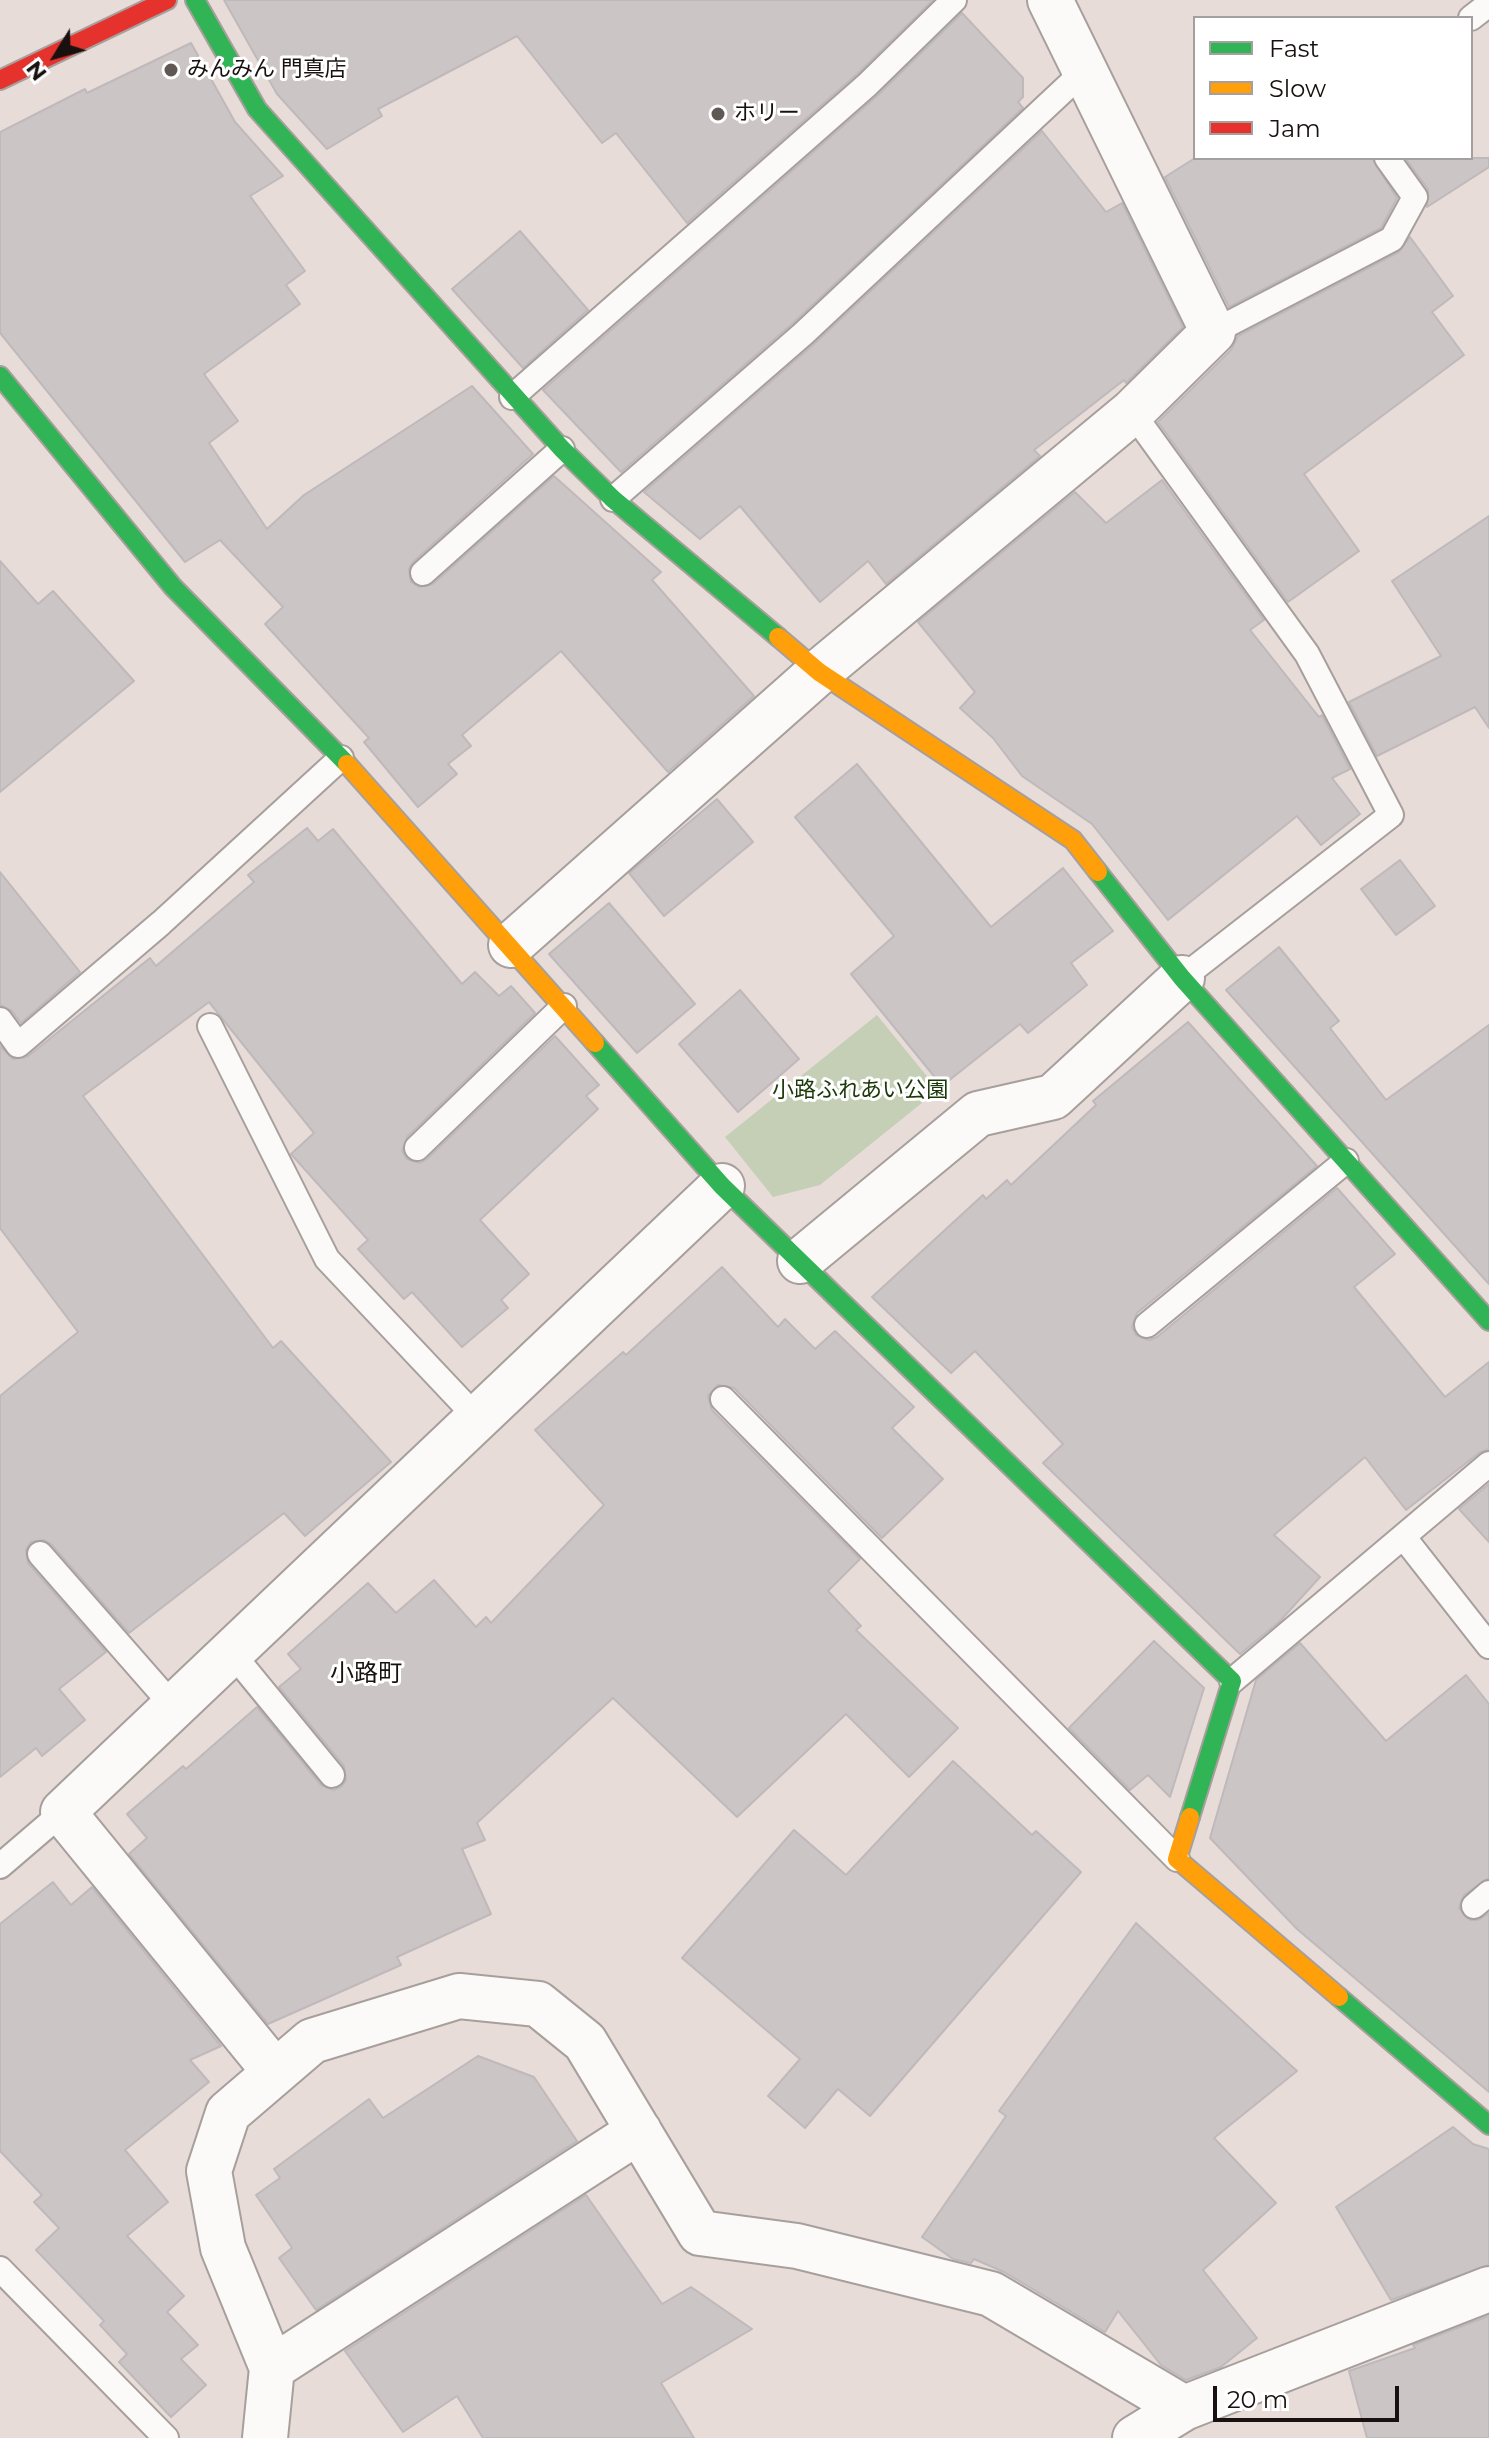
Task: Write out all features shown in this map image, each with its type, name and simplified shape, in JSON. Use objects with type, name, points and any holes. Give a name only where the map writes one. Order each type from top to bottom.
[{"type":"street","points":[[0,80],[167,0]]},
{"type":"street","points":[[195,0],[257,109],[512,397],[562,449],[613,499],[819,672],[1073,840],[1182,978],[1489,1321]]},
{"type":"street","points":[[511,945],[819,672],[1132,412],[1213,332],[1050,0]]},
{"type":"street","points":[[0,376],[173,587],[341,758],[511,945],[722,1186],[1232,1681],[1177,1859],[1489,2125]]},
{"type":"street","points":[[800,1261],[978,1114],[1053,1097],[1182,978]]},
{"type":"street","points":[[275,2072],[63,1812],[722,1186]]},
{"type":"street","points":[[265,2438],[272,2368],[223,2248],[209,2171],[228,2113],[312,2041],[459,1996],[538,2004],[585,2042],[700,2233],[797,2246],[991,2294],[1184,2408]]},
{"type":"street","points":[[272,2368],[639,2131]]},
{"type":"street","points":[[1135,2438],[1184,2408],[1489,2289]]},
{"type":"lane","points":[[512,397],[867,85],[954,0]]},
{"type":"lane","points":[[1473,16],[1489,4]]},
{"type":"lane","points":[[613,499],[803,334],[1083,72]]},
{"type":"lane","points":[[1213,332],[1392,239],[1415,197],[1388,160]]},
{"type":"lane","points":[[1132,412],[1307,654],[1391,815],[1182,978]]},
{"type":"lane","points":[[423,573],[562,449]]},
{"type":"lane","points":[[0,1020],[18,1045],[161,923],[341,758]]},
{"type":"lane","points":[[417,1148],[564,1006]]},
{"type":"lane","points":[[210,1026],[327,1259],[478,1419]]},
{"type":"lane","points":[[1147,1325],[1346,1161]]},
{"type":"lane","points":[[723,1399],[1177,1859]]},
{"type":"lane","points":[[1232,1681],[1405,1539],[1489,1464]]},
{"type":"lane","points":[[1405,1539],[1489,1646]]},
{"type":"lane","points":[[40,1554],[174,1707]]},
{"type":"lane","points":[[232,1653],[332,1775]]},
{"type":"lane","points":[[0,1866],[63,1812]]},
{"type":"lane","points":[[0,2269],[166,2438]]},
{"type":"green space","name":"小路ふれあい公園","points":[[877,1015],[938,1090],[820,1185],[773,1197],[725,1137]]},
{"type":"building","points":[[224,0],[933,0],[857,74],[687,223],[616,133],[602,143],[517,36],[378,109],[382,116],[327,149],[277,94]]},
{"type":"building","points":[[962,13],[1023,78],[1023,97],[1018,102],[1023,108],[793,323],[621,472],[543,390],[877,96]]},
{"type":"building","points":[[191,43],[235,122],[283,176],[250,196],[305,271],[286,285],[300,304],[204,374],[238,421],[209,443],[267,529],[304,495],[472,386],[533,454],[413,562],[409,569],[411,582],[419,587],[433,584],[554,476],[661,572],[652,580],[754,696],[668,772],[561,651],[462,735],[471,746],[448,764],[457,774],[418,807],[364,742],[369,738],[265,624],[283,607],[220,540],[185,562],[0,333],[0,132],[85,89],[87,93]]},
{"type":"building","points":[[1042,131],[1106,212],[1122,203],[1183,327],[1126,383],[1124,380],[1034,450],[1040,456],[886,584],[868,561],[820,602],[740,506],[700,539],[644,492],[813,345]]},
{"type":"building","points":[[1489,158],[1489,167],[1427,207],[1428,189],[1406,160]]},
{"type":"building","points":[[1193,159],[1373,160],[1397,198],[1381,228],[1229,307],[1165,177]]},
{"type":"building","points":[[520,231],[588,310],[523,368],[452,289]]},
{"type":"building","points":[[1410,237],[1453,296],[1432,312],[1464,355],[1304,474],[1359,551],[1288,602],[1158,422],[1231,350],[1238,336],[1399,252]]},
{"type":"building","points":[[1162,480],[1264,620],[1250,630],[1319,717],[1322,715],[1350,769],[1332,778],[1360,814],[1321,845],[1297,816],[1168,920],[1092,824],[1022,776],[993,738],[960,708],[975,692],[918,622],[1075,492],[1106,523]]},
{"type":"building","points":[[1489,516],[1489,728],[1475,707],[1377,756],[1349,702],[1441,656],[1392,581]]},
{"type":"building","points":[[0,561],[38,604],[53,591],[134,681],[0,792]]},
{"type":"building","points":[[857,764],[991,927],[1063,868],[1113,931],[1071,963],[1087,985],[1028,1033],[1020,1024],[942,1086],[851,974],[894,936],[795,817]]},
{"type":"building","points":[[717,799],[753,842],[664,916],[629,873]]},
{"type":"building","points":[[307,828],[318,841],[333,829],[462,984],[475,972],[499,996],[511,986],[535,1013],[407,1137],[402,1151],[407,1159],[420,1163],[427,1159],[555,1036],[599,1085],[586,1096],[598,1109],[480,1220],[529,1274],[501,1300],[508,1308],[462,1347],[412,1292],[404,1299],[358,1249],[368,1240],[291,1154],[314,1133],[209,1002],[83,1096],[273,1348],[281,1341],[391,1462],[305,1536],[284,1513],[129,1633],[51,1544],[44,1540],[31,1542],[26,1550],[28,1563],[106,1652],[59,1689],[85,1720],[42,1756],[36,1748],[0,1777],[0,1396],[78,1332],[0,1228],[0,1046],[13,1059],[27,1057],[150,958],[156,966],[254,882],[248,875]]},
{"type":"building","points":[[1400,860],[1435,906],[1396,935],[1361,889]]},
{"type":"building","points":[[0,872],[80,972],[21,1023],[12,1011],[0,1005]]},
{"type":"building","points":[[609,903],[695,1004],[637,1053],[549,954]]},
{"type":"building","points":[[1279,947],[1339,1021],[1330,1028],[1386,1100],[1489,1025],[1489,1284],[1226,990]]},
{"type":"building","points":[[740,990],[799,1059],[738,1112],[679,1044]]},
{"type":"building","points":[[1188,1022],[1317,1166],[1137,1313],[1132,1327],[1136,1335],[1149,1340],[1157,1337],[1337,1188],[1395,1254],[1354,1287],[1445,1397],[1489,1362],[1489,1449],[1479,1453],[1406,1510],[1365,1457],[1274,1535],[1320,1577],[1280,1621],[1240,1654],[1043,1463],[1063,1444],[975,1351],[951,1373],[872,1297],[983,1195],[986,1199],[1007,1180],[1011,1185],[1096,1105],[1093,1101]]},
{"type":"building","points":[[722,1267],[778,1327],[785,1319],[815,1349],[835,1331],[914,1407],[892,1428],[943,1479],[882,1538],[734,1388],[718,1385],[708,1396],[712,1410],[860,1559],[828,1591],[861,1626],[856,1630],[958,1728],[909,1777],[846,1714],[737,1817],[613,1698],[477,1823],[485,1840],[462,1849],[491,1914],[397,1957],[401,1965],[268,2024],[129,1854],[147,1838],[127,1814],[183,1766],[186,1769],[257,1707],[321,1785],[334,1790],[342,1786],[346,1780],[344,1766],[279,1687],[301,1669],[288,1654],[368,1583],[396,1613],[434,1580],[476,1627],[486,1617],[491,1623],[604,1505],[535,1430],[623,1352],[626,1355]]},
{"type":"building","points":[[1489,1484],[1489,1542],[1459,1509]]},
{"type":"building","points":[[1154,1641],[1204,1688],[1170,1797],[1148,1775],[1130,1790],[1069,1728]]},
{"type":"building","points":[[1300,1643],[1386,1741],[1466,1675],[1489,1704],[1489,1878],[1464,1895],[1459,1908],[1470,1920],[1478,1920],[1489,1913],[1489,2092],[1297,1929],[1210,1838],[1256,1680]]},
{"type":"building","points":[[953,1761],[1032,1835],[1036,1831],[1081,1872],[870,2116],[838,2089],[805,2128],[768,2096],[800,2059],[682,1958],[794,1830],[846,1875]]},
{"type":"building","points":[[53,1882],[71,1905],[92,1887],[221,2046],[190,2060],[209,2082],[125,2150],[168,2202],[127,2236],[184,2296],[167,2312],[198,2345],[181,2359],[206,2385],[171,2417],[119,2362],[127,2354],[100,2325],[104,2321],[36,2250],[59,2228],[34,2202],[42,2195],[0,2151],[0,1924]]},
{"type":"building","points":[[1136,1923],[1297,2071],[1214,2138],[1276,2203],[1203,2270],[1257,2338],[1221,2367],[1186,2380],[1161,2365],[1118,2311],[1105,2332],[1004,2272],[974,2259],[971,2263],[953,2259],[922,2237],[1006,2116],[999,2111]]},
{"type":"building","points":[[478,2056],[534,2077],[577,2141],[316,2310],[279,2258],[292,2248],[256,2195],[280,2178],[274,2169],[369,2099],[383,2118]]},
{"type":"building","points":[[1453,2127],[1473,2144],[1489,2149],[1489,2265],[1391,2300],[1336,2207]]},
{"type":"building","points":[[586,2195],[662,2304],[691,2287],[752,2329],[661,2383],[694,2438],[483,2438],[457,2396],[403,2432],[345,2351]]},
{"type":"building","points":[[1489,2316],[1489,2438],[1367,2438],[1349,2371],[1415,2348],[1413,2345]]},
{"type":"traffic: fast","points":[[195,0],[257,109],[562,449],[613,499],[778,637]]},
{"type":"traffic: fast","points":[[0,376],[173,587],[347,764]]},
{"type":"traffic: fast","points":[[1098,872],[1182,978],[1489,1321]]},
{"type":"traffic: fast","points":[[595,1043],[722,1186],[1232,1681],[1190,1817]]},
{"type":"traffic: fast","points":[[1339,1997],[1489,2125]]},
{"type":"traffic: slow","points":[[778,637],[819,672],[1073,840],[1098,872]]},
{"type":"traffic: slow","points":[[347,764],[595,1043]]},
{"type":"traffic: slow","points":[[1190,1817],[1177,1859],[1339,1997]]},
{"type":"traffic: jam","points":[[0,80],[167,0]]},
{"type":"place","name":"みんみん 門真店","points":[[171,70]]},
{"type":"place","name":"ホリー","points":[[718,114]]},
{"type":"district","name":"小路町","points":[[366,1674]]}]
